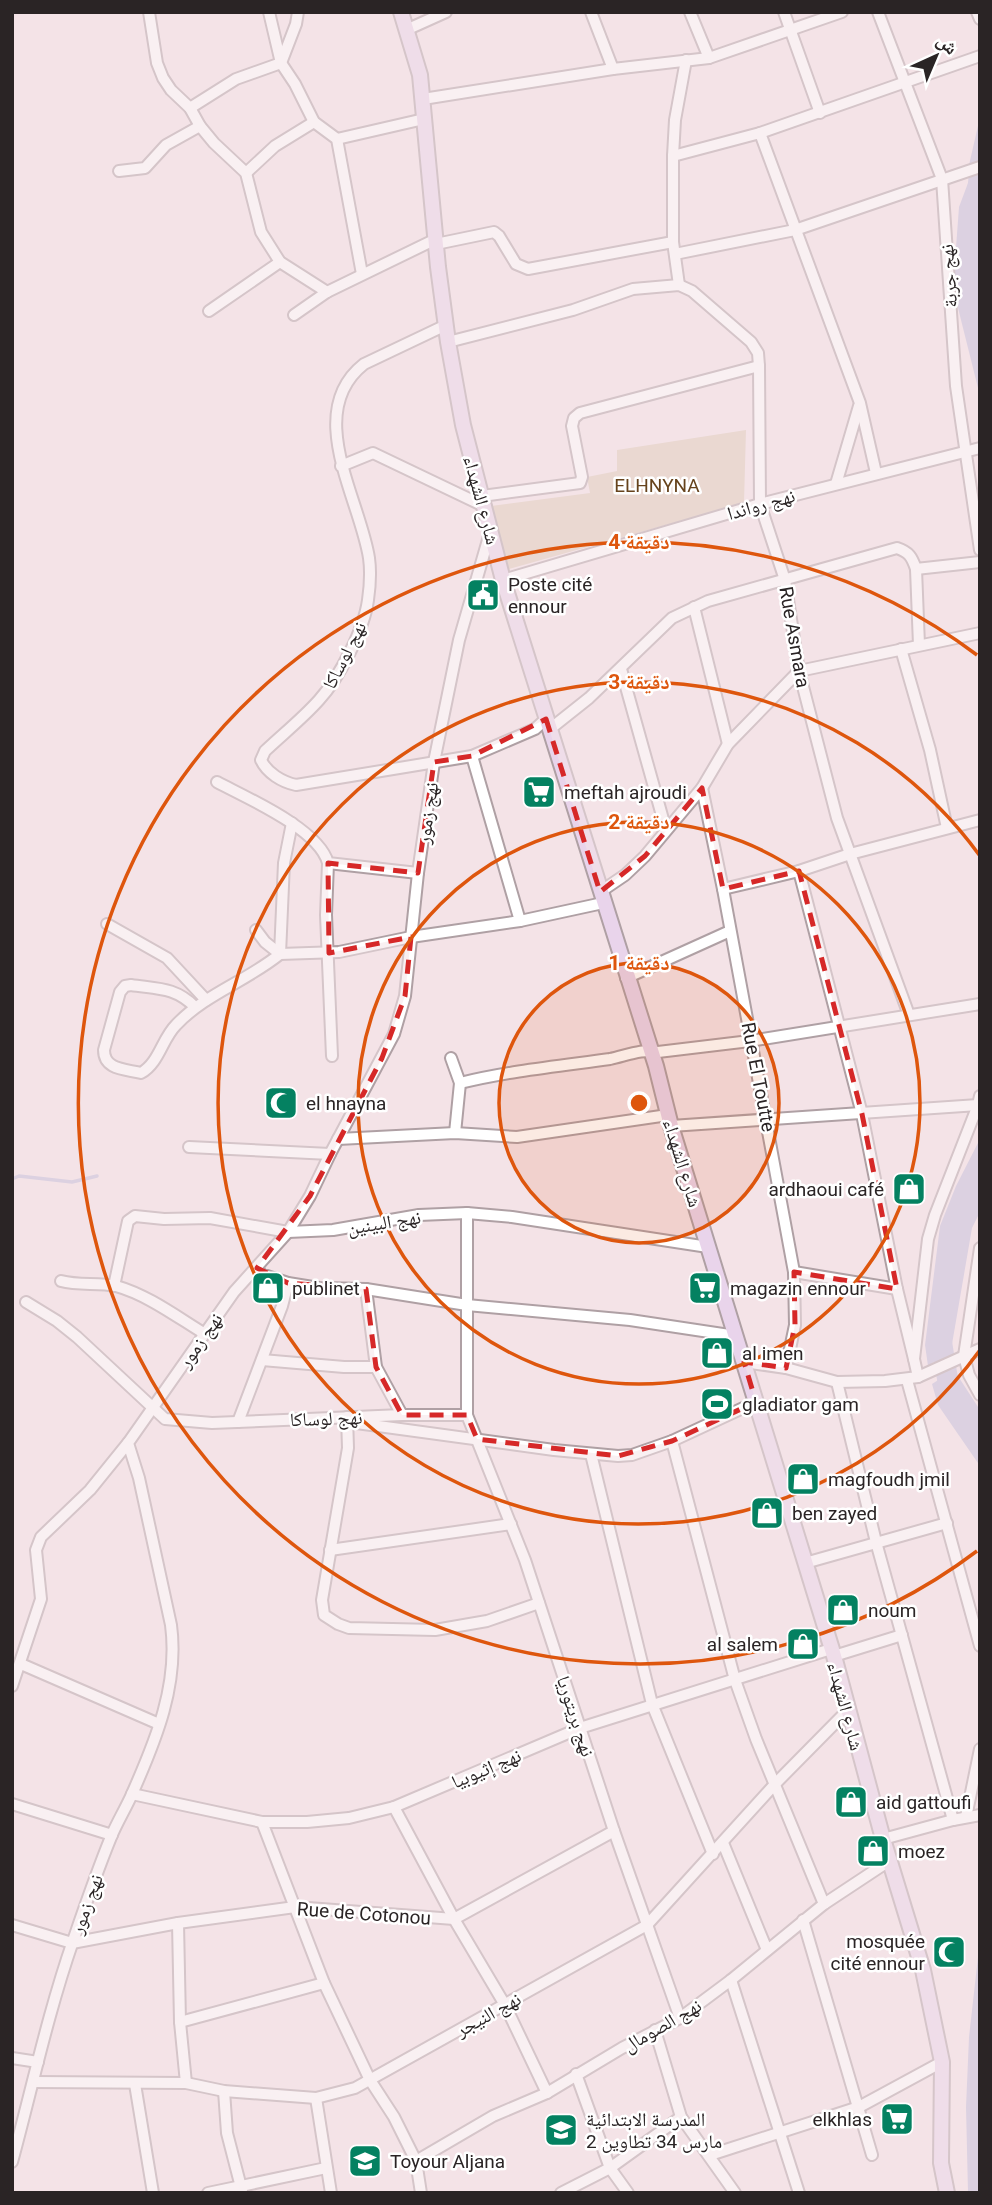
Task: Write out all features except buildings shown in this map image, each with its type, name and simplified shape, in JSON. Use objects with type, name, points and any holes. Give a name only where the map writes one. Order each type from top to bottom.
[{"type":"main road","name":"شارع الشهداء","points":[[401,12],[420,75],[436,242],[458,406],[503,580],[650,1051],[832,1652],[889,1861],[923,1970],[942,2062],[941,2162],[947,2193]]},
{"type":"street","points":[[149,12],[160,70],[172,90],[190,108],[200,126],[222,153],[246,173],[261,232],[280,262],[327,292]]},
{"type":"street","points":[[269,12],[281,63],[314,122],[337,139],[362,274]]},
{"type":"street","points":[[190,108],[236,79],[281,63],[298,12]]},
{"type":"street","points":[[406,30],[446,12]]},
{"type":"street","points":[[591,12],[612,69]]},
{"type":"street","points":[[690,12],[709,58]]},
{"type":"street","points":[[784,12],[820,113]]},
{"type":"street","points":[[423,99],[612,69],[709,58],[842,12]]},
{"type":"street","name":"نهج جربة","points":[[878,12],[942,179],[956,386],[980,550]]},
{"type":"street","points":[[977,12],[980,19]]},
{"type":"street","points":[[673,156],[760,133],[980,57]]},
{"type":"street","points":[[448,342],[562,313],[633,289],[679,285],[673,242],[673,156],[678,99],[686,60]]},
{"type":"street","points":[[337,139],[424,119]]},
{"type":"street","points":[[246,173],[275,146],[314,122]]},
{"type":"street","points":[[119,171],[145,168],[166,145],[200,126]]},
{"type":"street","points":[[760,133],[860,403],[876,473]]},
{"type":"street","points":[[676,254],[795,230],[980,167]]},
{"type":"street","points":[[293,316],[327,292],[436,242],[494,232],[516,264],[528,268],[673,242]]},
{"type":"street","points":[[209,311],[280,262]]},
{"type":"street","name":"Rue Asmara","points":[[679,285],[692,290],[751,342],[758,353],[760,504],[785,580],[799,671],[837,818],[909,1015]]},
{"type":"street","name":"نهج لوساكا","points":[[446,325],[378,355],[348,378],[338,412],[341,466],[369,555],[371,571],[368,602],[351,648],[329,687],[297,722],[265,751],[262,764],[285,782],[296,786],[472,756],[548,724],[621,669],[672,618],[694,607],[897,548],[912,557],[916,569]]},
{"type":"street","points":[[341,466],[373,453],[484,502],[580,483],[582,477],[572,421],[580,413],[759,366]]},
{"type":"street","points":[[836,484],[860,403]]},
{"type":"street","name":"نهج رواندا","points":[[503,580],[760,504],[980,448]]},
{"type":"street","name":"نهج زمور","points":[[12,2162],[72,1943],[112,1835],[132,1794],[159,1724],[171,1685],[175,1649],[168,1608],[139,1478],[128,1443],[234,1292],[288,1232],[310,1196],[394,1034],[405,996],[418,873],[434,762],[459,640],[491,531]]},
{"type":"street","points":[[919,645],[916,569],[980,562]]},
{"type":"street","points":[[694,607],[728,744]]},
{"type":"street","points":[[195,1007],[183,995],[172,991],[125,986],[120,992],[104,1059],[109,1065],[141,1073],[158,1055],[175,1026],[195,1007],[260,970],[280,954],[329,953],[411,937],[520,921],[602,898],[645,856],[702,788],[728,744],[799,671],[980,633]]},
{"type":"street","points":[[901,649],[930,750],[947,828]]},
{"type":"street","points":[[621,669],[666,830]]},
{"type":"street","points":[[472,756],[520,921]]},
{"type":"street","points":[[217,782],[292,822],[323,849],[328,863],[326,915],[332,1056]]},
{"type":"street","name":"Rue El Toutte","points":[[702,788],[794,1272],[795,1325],[786,1368]]},
{"type":"street","points":[[723,889],[799,871],[850,854],[980,820]]},
{"type":"street","points":[[280,954],[284,863],[292,822]]},
{"type":"street","points":[[328,863],[418,873]]},
{"type":"street","points":[[799,871],[862,1114],[897,1289],[915,1359]]},
{"type":"street","points":[[107,924],[167,958],[206,1000]]},
{"type":"street","points":[[256,930],[265,942],[280,954]]},
{"type":"street","points":[[626,978],[730,931]]},
{"type":"street","points":[[460,1083],[505,1072],[650,1051],[750,1041],[980,1004]]},
{"type":"street","points":[[451,1058],[460,1083],[455,1133]]},
{"type":"street","points":[[338,1139],[455,1133],[517,1137],[670,1120],[862,1114],[979,1100],[935,1215],[929,1238],[912,1378],[980,1646]]},
{"type":"street","points":[[190,1147],[330,1154]]},
{"type":"street","points":[[467,1213],[467,1415]]},
{"type":"street","name":"نهج البينين","points":[[114,1286],[128,1221],[135,1216],[164,1219],[210,1218],[288,1232],[333,1230],[419,1215],[467,1213],[512,1217],[708,1247]]},
{"type":"street","points":[[980,1248],[959,1358],[980,1395]]},
{"type":"street","points":[[257,1268],[261,1275],[319,1288],[366,1289],[467,1305],[630,1320],[736,1335]]},
{"type":"street","points":[[794,1272],[897,1289]]},
{"type":"street","points":[[61,1281],[114,1286],[130,1291],[205,1334]]},
{"type":"street","points":[[238,1422],[288,1283]]},
{"type":"street","points":[[366,1289],[376,1367],[402,1415]]},
{"type":"street","name":"نهج لوساكا","points":[[26,1302],[77,1337],[165,1419],[180,1422],[238,1422],[467,1415]]},
{"type":"street","points":[[744,1362],[786,1368],[837,1382],[912,1378],[980,1349]]},
{"type":"street","points":[[262,1360],[376,1367]]},
{"type":"street","points":[[837,1382],[876,1542],[953,1820]]},
{"type":"street","points":[[539,1603],[479,1623],[435,1630],[349,1628],[329,1620],[322,1608],[348,1448],[348,1419],[477,1439],[618,1456],[632,1455],[672,1441],[756,1402]]},
{"type":"street","name":"نهج بريتوريا","points":[[467,1415],[512,1524],[614,1831],[680,2018]]},
{"type":"street","points":[[672,1441],[735,1680],[824,1904]]},
{"type":"street","points":[[12,1686],[41,1599],[36,1550],[40,1537],[90,1490],[128,1443]]},
{"type":"street","points":[[591,1454],[652,1704],[713,1854]]},
{"type":"street","points":[[805,1563],[947,1523]]},
{"type":"street","points":[[330,1550],[512,1524]]},
{"type":"street","name":"نهج إثيوبيا","points":[[132,1794],[262,1822],[349,1818],[394,1807],[580,1728],[652,1704],[832,1652],[902,1635]]},
{"type":"street","points":[[21,1664],[159,1724]]},
{"type":"street","name":"نهج النيجر","points":[[33,2082],[186,2084],[223,2091],[316,2098],[355,2088],[647,1925],[775,1784],[847,1711]]},
{"type":"street","points":[[966,1817],[980,1749]]},
{"type":"street","points":[[12,1804],[112,1835]]},
{"type":"street","points":[[394,1807],[454,1919],[505,2005],[547,2093]]},
{"type":"street","points":[[883,1839],[980,1815]]},
{"type":"street","points":[[262,1822],[324,1983],[370,2080],[394,2117],[416,2161],[421,2193]]},
{"type":"street","name":"Rue de Cotonou","points":[[12,1925],[72,1943],[178,1923],[295,1907],[454,1919],[614,1831]]},
{"type":"street","points":[[723,1843],[767,1950]]},
{"type":"street","name":"نهج الصومال","points":[[416,2161],[493,2116],[547,2093],[576,2074],[680,2018],[824,1904],[889,1861]]},
{"type":"street","points":[[803,1920],[872,2155]]},
{"type":"street","points":[[178,1923],[180,2022],[186,2084]]},
{"type":"street","points":[[731,1980],[799,2193]]},
{"type":"street","points":[[180,2022],[324,1983]]},
{"type":"street","points":[[655,2030],[681,2117],[735,2193]]},
{"type":"street","points":[[12,2058],[38,2062]]},
{"type":"street","points":[[710,2155],[859,2107],[942,2062]]},
{"type":"street","points":[[576,2074],[610,2168],[628,2193]]},
{"type":"street","points":[[135,2084],[153,2193]]},
{"type":"street","points":[[223,2091],[227,2133],[242,2189]]},
{"type":"street","points":[[316,2098],[331,2193]]},
{"type":"street","points":[[561,2193],[610,2168],[681,2117]]},
{"type":"street","points":[[208,2193],[242,2189],[326,2168]]},
{"type":"highlighted area","points":[[546,719],[600,892],[645,856],[702,788],[723,889],[799,871],[862,1114],[897,1289],[794,1272],[795,1325],[786,1368],[744,1362],[756,1402],[672,1441],[618,1456],[477,1439],[467,1415],[402,1415],[376,1367],[366,1289],[288,1283],[257,1268],[310,1196],[382,1058],[405,996],[411,937],[329,953],[328,863],[418,873],[434,762],[472,756]]},
{"type":"green space","name":"ELHNYNA","points":[[746,430],[744,503],[509,569],[491,506],[590,493],[587,477],[617,471],[617,450]]},
{"type":"shaded area","points":[[980,117],[980,161],[969,165]]},
{"type":"shaded area","points":[[980,181],[980,396],[953,288],[959,207],[968,183]]},
{"type":"shaded area","points":[[980,1139],[980,1212],[972,1228],[951,1350],[928,1366],[925,1345],[940,1226],[956,1186]]},
{"type":"shaded area","points":[[954,1370],[980,1410],[980,1466],[938,1405],[932,1384]]},
{"type":"shaded area","points":[[980,1939],[980,2193],[968,2193],[966,2107],[969,2037]]},
{"type":"waterway","points":[[976,210],[980,167]]},
{"type":"waterway","points":[[12,1179],[19,1176],[72,1182],[97,1176]]},
{"type":"waterway","points":[[944,1326],[941,1339],[950,1394],[980,1436]]},
{"type":"place","name":"Poste cité ennour","points":[[483,595]]},
{"type":"place","name":"meftah ajroudi","points":[[539,792]]},
{"type":"place","name":"el hnayna","points":[[281,1103]]},
{"type":"place","name":"ardhaoui café","points":[[909,1189]]},
{"type":"place","name":"publinet","points":[[268,1288]]},
{"type":"place","name":"magazin ennour","points":[[705,1288]]},
{"type":"place","name":"al imen","points":[[717,1353]]},
{"type":"place","name":"gladiator gam","points":[[717,1404]]},
{"type":"place","name":"magfoudh jmil","points":[[803,1479]]},
{"type":"place","name":"ben zayed","points":[[767,1513]]},
{"type":"place","name":"noum","points":[[843,1610]]},
{"type":"place","name":"al salem","points":[[803,1644]]},
{"type":"place","name":"aid gattoufi","points":[[851,1802]]},
{"type":"place","name":"moez","points":[[873,1851]]},
{"type":"place","name":"mosquée cité ennour","points":[[949,1952]]},
{"type":"place","name":"elkhlas","points":[[897,2119]]},
{"type":"place","name":"المدرسة الابتدائية 2 مارس 34 تطاوين","points":[[561,2130]]},
{"type":"place","name":"Toyour Aljana","points":[[365,2161]]}]
